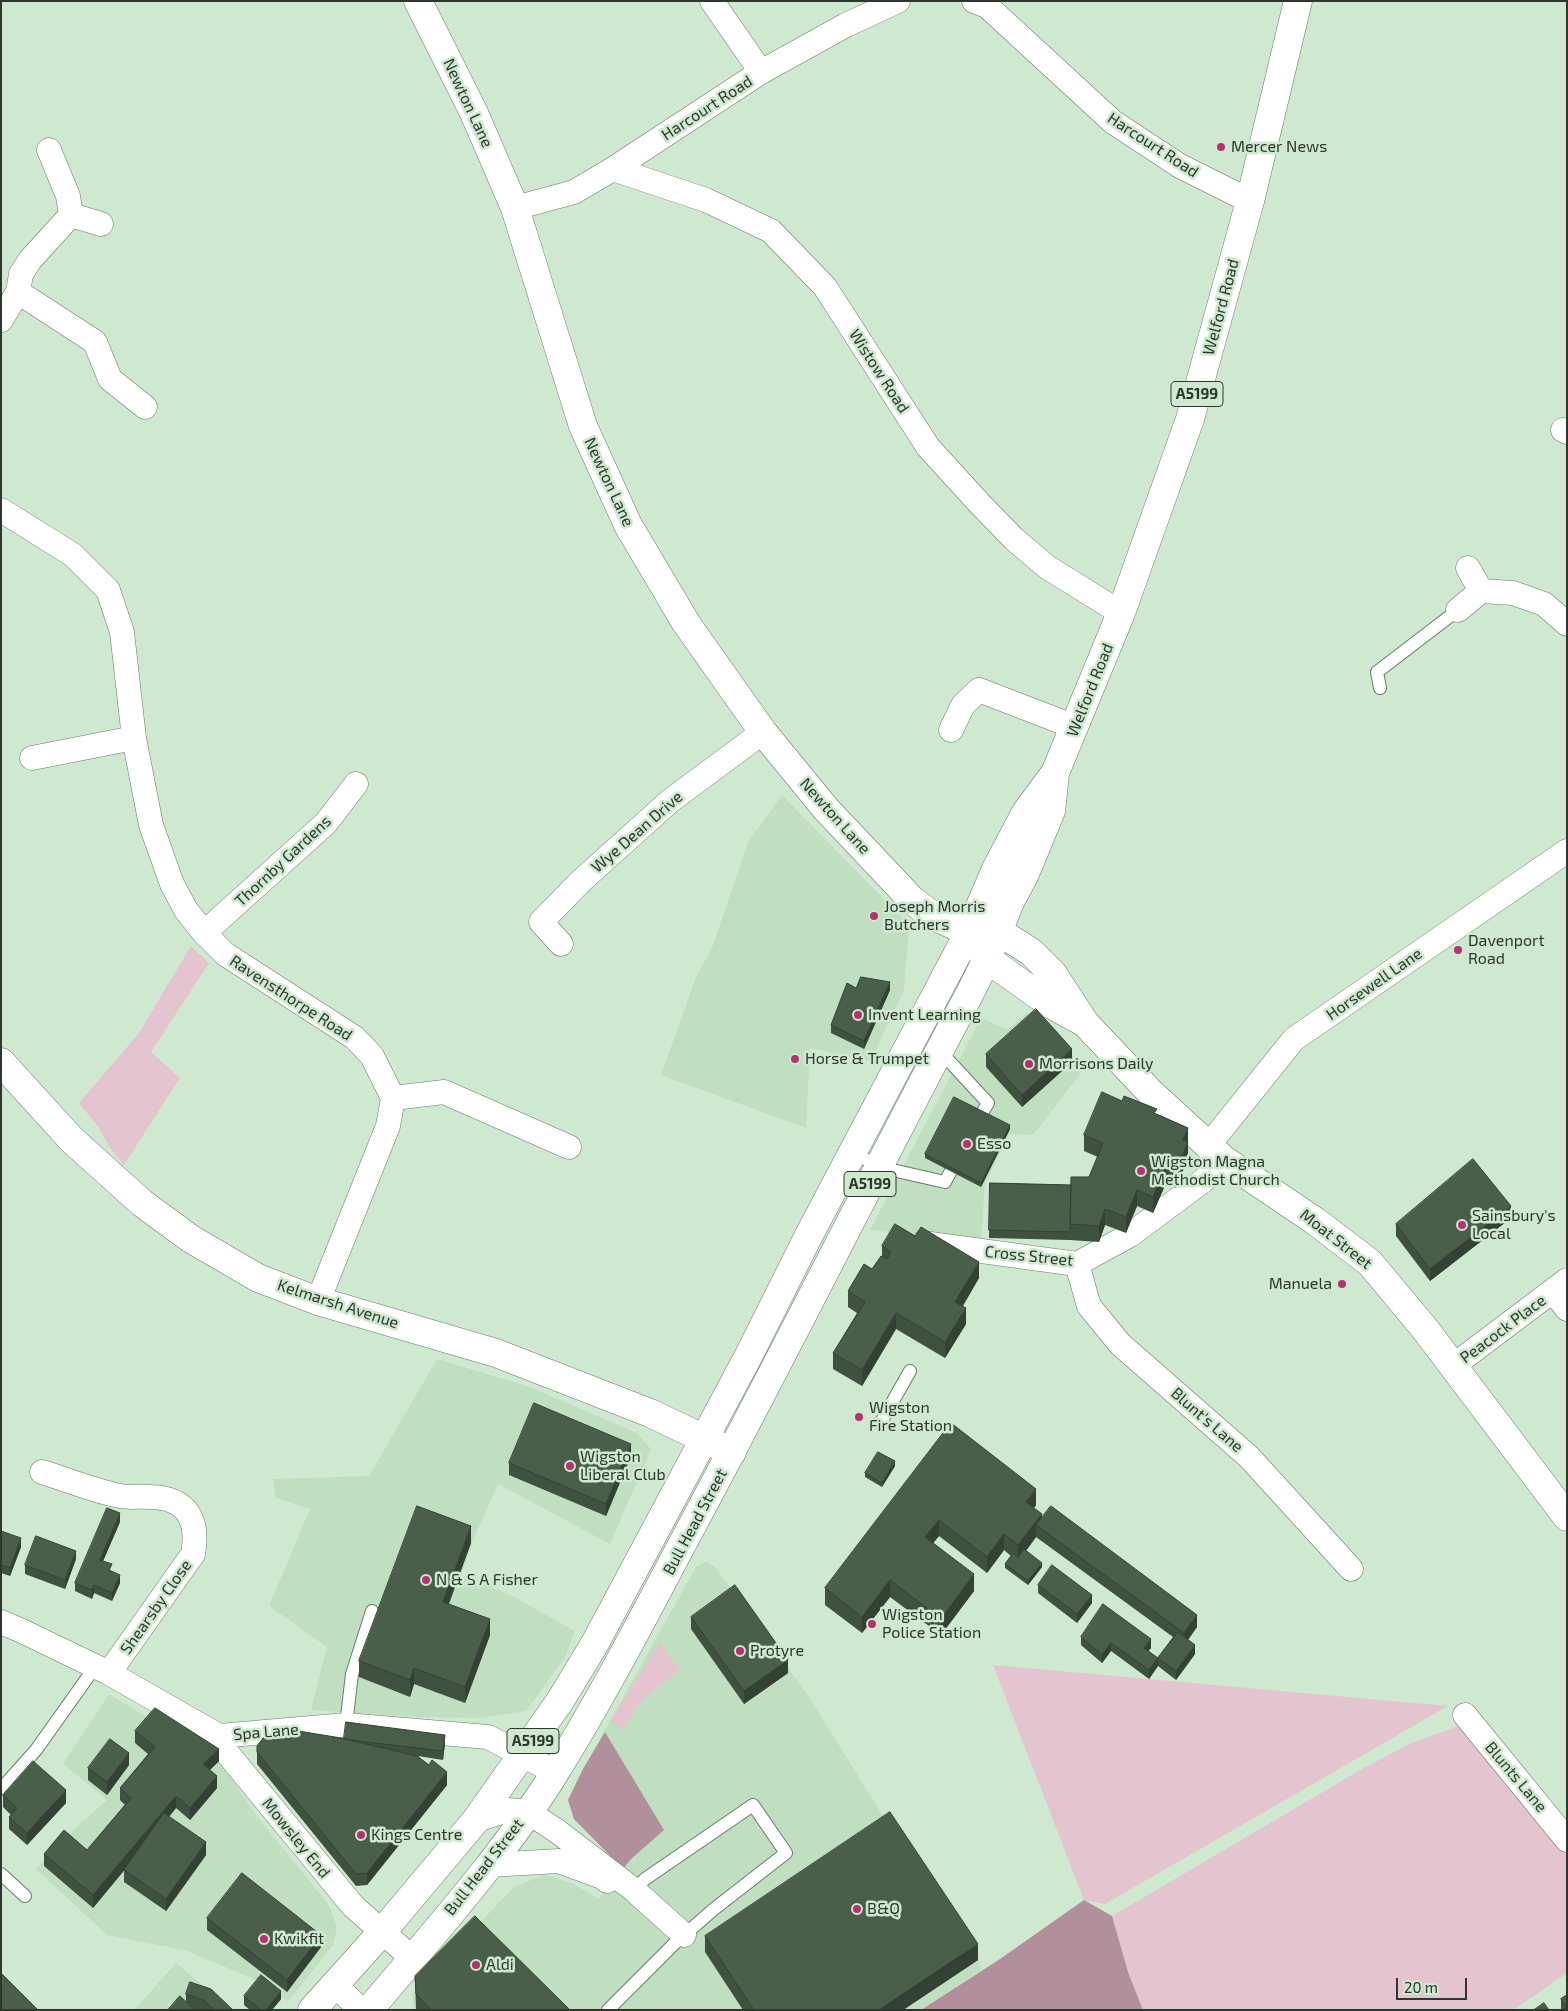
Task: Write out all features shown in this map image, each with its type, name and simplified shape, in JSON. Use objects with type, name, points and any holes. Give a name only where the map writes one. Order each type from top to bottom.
[{"type":"main road","name":"Newton Lane","points":[[418,1],[474,113],[515,208],[583,426],[628,524],[686,623],[763,732],[826,809],[912,900],[933,916],[969,932]]},
{"type":"main road","name":"Welford Road","points":[[969,932],[996,869],[1026,812],[1055,773],[1075,727],[1121,613],[1190,418],[1250,201],[1298,1]]},
{"type":"main road","name":"Welford Road","points":[[987,959],[1010,902],[1025,874],[1051,811],[1055,773]]},
{"type":"main road","name":"Moat Street","points":[[998,931],[1031,952],[1053,974],[1085,1023],[1151,1093],[1216,1153],[1315,1221],[1370,1263],[1453,1366],[1567,1517]]},
{"type":"main road","points":[[969,932],[998,931]]},
{"type":"main road","name":"Moat Street","points":[[969,932],[987,959],[1052,1005],[1085,1023]]},
{"type":"main road","name":"Bull Head Street","points":[[369,2010],[489,1865],[528,1812],[555,1772],[621,1659],[732,1452],[762,1362],[848,1162],[969,932]]},
{"type":"main road","name":"Bull Head Street","points":[[312,2010],[382,1932],[476,1820],[560,1702],[594,1645],[705,1438],[762,1362],[879,1167],[987,959]]},
{"type":"main road","name":"Kelmarsh Avenue","points":[[1,1062],[72,1140],[142,1203],[191,1239],[258,1278],[318,1301],[496,1353],[650,1413],[732,1452]]},
{"type":"street","points":[[712,1],[761,72]]},
{"type":"street","name":"Harcourt Road","points":[[515,208],[574,192],[613,169],[761,72],[846,25],[898,1]]},
{"type":"street","name":"Harcourt Road","points":[[974,1],[987,6],[1112,122],[1180,166],[1250,201]]},
{"type":"street","points":[[49,150],[68,196],[71,216]]},
{"type":"street","name":"Wistow Road","points":[[613,169],[706,200],[771,231],[824,287],[928,446],[980,504],[1014,539],[1047,568],[1121,613]]},
{"type":"street","points":[[71,216],[101,224]]},
{"type":"street","points":[[1,320],[18,292],[21,274],[30,260],[71,216]]},
{"type":"street","points":[[18,292],[95,342],[110,380],[145,407]]},
{"type":"street","name":"Ravensthorpe Road","points":[[1,510],[73,556],[108,590],[122,632],[134,738],[151,825],[172,884],[186,910],[204,933],[225,954],[246,970],[355,1038],[372,1056],[393,1098]]},
{"type":"street","points":[[1468,568],[1480,591]]},
{"type":"street","points":[[1458,610],[1480,591],[1513,593],[1544,604],[1567,624]]},
{"type":"street","points":[[951,730],[963,705],[979,690],[1075,727]]},
{"type":"street","name":"Wye Dean Drive","points":[[561,944],[541,922],[581,881],[670,801],[763,732]]},
{"type":"street","points":[[32,758],[134,738]]},
{"type":"street","name":"Thornby Gardens","points":[[204,933],[326,823],[356,784]]},
{"type":"street","name":"Horsewell Lane","points":[[1216,1153],[1294,1039],[1567,851]]},
{"type":"street","points":[[318,1301],[388,1126],[393,1098],[444,1092],[569,1147]]},
{"type":"street","name":"Cross Street","points":[[902,1240],[1076,1264],[1130,1235],[1204,1180],[1216,1153]]},
{"type":"street","name":"Blunt's Lane","points":[[1076,1264],[1089,1306],[1120,1344],[1249,1457],[1351,1569]]},
{"type":"street","name":"Peacock Place","points":[[1453,1366],[1562,1293]]},
{"type":"street","name":"Shearsby Close","points":[[42,1472],[118,1496],[168,1499],[182,1507],[192,1520],[196,1536],[193,1554],[102,1670]]},
{"type":"street","name":"Spa Lane","points":[[1,1622],[22,1630],[102,1670],[219,1736],[346,1724],[488,1737],[523,1755]]},
{"type":"street","name":"Blunts Lane","points":[[1465,1715],[1567,1840]]},
{"type":"street","name":"Mowsley End","points":[[219,1736],[227,1753],[352,1906],[412,1958]]},
{"type":"street","points":[[523,1755],[555,1772]]},
{"type":"street","points":[[476,1820],[508,1810],[528,1812],[557,1831],[634,1890],[679,1939]]},
{"type":"street","points":[[489,1865],[559,1861],[602,1877],[679,1939]]},
{"type":"street","points":[[335,1985],[361,2010]]},
{"type":"lane","points":[[1380,688],[1377,672],[1458,610]]},
{"type":"lane","points":[[848,1162],[945,1182],[988,1102],[939,1050]]},
{"type":"lane","points":[[880,1424],[910,1371]]},
{"type":"lane","points":[[346,1724],[352,1674],[372,1610]]},
{"type":"lane","points":[[1,1789],[102,1670]]},
{"type":"lane","points":[[608,2010],[679,1939],[786,1853],[753,1804],[645,1878],[634,1890]]},
{"type":"lane","points":[[1,1874],[24,1896]]},
{"type":"shaded area","points":[[782,795],[909,925],[904,991],[870,1061],[810,1048],[806,1128],[661,1075],[696,977],[712,948],[748,842]]},
{"type":"shaded area","points":[[191,946],[209,963],[151,1052],[180,1078],[124,1165],[110,1148],[99,1128],[79,1103],[139,1033]]},
{"type":"shaded area","points":[[1029,1012],[1084,1069],[1033,1135],[1009,1134],[985,1184],[981,1241],[870,1230],[981,1018],[1007,1029]]},
{"type":"shaded area","points":[[437,1359],[530,1387],[637,1433],[651,1449],[610,1544],[498,1484],[473,1540],[461,1576],[511,1595],[575,1631],[565,1657],[526,1711],[479,1718],[413,1717],[311,1710],[327,1647],[269,1606],[310,1509],[276,1498],[273,1479],[369,1476]]},
{"type":"shaded area","points":[[707,1561],[716,1568],[809,1697],[891,1829],[978,1960],[982,1970],[921,2010],[414,2010],[412,1994],[514,1887],[544,1875],[572,1883],[599,1899],[623,1870],[574,1819],[568,1800],[583,1769],[696,1567]]},
{"type":"shaded area","points":[[660,1643],[680,1670],[641,1703],[623,1730],[611,1720]]},
{"type":"shaded area","points":[[993,1665],[1448,1706],[1105,1904],[1084,1900]]},
{"type":"shaded area","points":[[109,1694],[219,1761],[259,1819],[331,1910],[337,1928],[333,1945],[288,2002],[262,1982],[184,1950],[107,1935],[36,1869],[81,1823],[107,1800],[63,1764]]},
{"type":"shaded area","points":[[1467,1723],[1567,1854],[1567,1973],[1513,2010],[1143,2010],[1128,1972],[1112,1916],[1362,1769],[1411,1743]]},
{"type":"shaded area","points":[[605,1732],[664,1830],[631,1859],[623,1869],[574,1819],[568,1800],[583,1769]]},
{"type":"shaded area","points":[[1084,1900],[1112,1916],[1128,1972],[1143,2010],[921,2010],[1000,1959]]},
{"type":"shaded area","points":[[176,1963],[232,2010],[134,2010]]},
{"type":"building","name":"Invent Learning","points":[[861,977],[890,982],[864,1041],[831,1025],[847,983],[856,988]]},
{"type":"building","name":"Morrisons Daily","points":[[1036,1009],[1072,1049],[1022,1095],[986,1054]]},
{"type":"building","name":"Wigston Magna Methodist Church","points":[[1102,1092],[1122,1101],[1124,1096],[1157,1109],[1154,1113],[1188,1128],[1183,1140],[1188,1142],[1176,1172],[1166,1167],[1153,1197],[1137,1190],[1126,1217],[1105,1209],[1099,1226],[1070,1224],[1071,1177],[1089,1177],[1103,1143],[1084,1135]]},
{"type":"building","name":"Esso","points":[[954,1097],[1010,1125],[981,1183],[925,1154]]},
{"type":"building","points":[[1473,1159],[1511,1206],[1430,1269],[1396,1224]]},
{"type":"building","points":[[990,1183],[1071,1185],[1070,1232],[989,1230]]},
{"type":"building","points":[[895,1224],[915,1236],[921,1227],[979,1262],[955,1302],[966,1308],[945,1342],[896,1313],[862,1370],[833,1353],[865,1302],[848,1291],[864,1264],[872,1269],[881,1256],[887,1259],[891,1252],[882,1246]]},
{"type":"building","name":"Wigston Liberal Club","points":[[534,1403],[631,1444],[606,1504],[509,1463]]},
{"type":"building","points":[[951,1423],[1036,1489],[1026,1502],[1042,1514],[1018,1545],[1004,1534],[987,1557],[939,1520],[925,1537],[974,1574],[941,1619],[890,1580],[862,1617],[825,1588]]},
{"type":"building","points":[[878,1452],[895,1461],[882,1483],[865,1473]]},
{"type":"building","name":"N & S A Fisher","points":[[417,1506],[471,1526],[443,1602],[490,1619],[465,1687],[414,1668],[410,1680],[359,1661]]},
{"type":"building","points":[[1051,1506],[1197,1615],[1184,1633],[1036,1525]]},
{"type":"building","points":[[107,1508],[120,1513],[100,1560],[112,1564],[109,1570],[120,1575],[112,1593],[94,1585],[92,1590],[75,1583]]},
{"type":"building","points":[[1,1531],[21,1538],[10,1568],[1,1565]]},
{"type":"building","points":[[36,1536],[76,1551],[65,1580],[25,1565]]},
{"type":"building","points":[[1024,1549],[1042,1563],[1028,1581],[1005,1564],[1013,1553],[1018,1557]]},
{"type":"building","points":[[1052,1565],[1092,1595],[1077,1614],[1038,1585]]},
{"type":"building","name":"Protyre","points":[[735,1585],[788,1660],[744,1691],[691,1617]]},
{"type":"building","points":[[1103,1604],[1151,1639],[1144,1648],[1158,1658],[1149,1670],[1111,1643],[1102,1655],[1081,1637]]},
{"type":"building","points":[[1178,1632],[1195,1645],[1176,1671],[1158,1658]]},
{"type":"building","points":[[155,1708],[219,1749],[203,1764],[217,1776],[190,1808],[176,1796],[93,1895],[44,1854],[64,1830],[87,1850],[131,1798],[120,1788],[155,1747],[135,1731]]},
{"type":"building","points":[[346,1722],[445,1735],[443,1751],[350,1740],[344,1738]]},
{"type":"building","name":"Kings Centre","points":[[292,1730],[341,1738],[417,1756],[429,1765],[432,1760],[447,1772],[367,1873],[356,1874],[257,1752],[257,1746],[263,1738]]},
{"type":"building","points":[[110,1739],[129,1753],[107,1782],[88,1768]]},
{"type":"building","points":[[33,1761],[66,1790],[27,1833],[9,1817],[17,1808],[3,1795]]},
{"type":"building","name":"B&Q","points":[[890,1812],[978,1944],[879,2010],[754,2010],[705,1936]]},
{"type":"building","points":[[164,1813],[206,1842],[166,1899],[124,1870]]},
{"type":"building","name":"Kwikfit","points":[[242,1873],[321,1935],[287,1980],[207,1918]]},
{"type":"building","name":"Aldi","points":[[475,1916],[570,2010],[431,2010],[416,1994],[415,1976]]},
{"type":"building","points":[[1,1973],[38,2010],[1,2010]]},
{"type":"building","points":[[261,1975],[281,1991],[266,2010],[261,2010],[244,1996]]},
{"type":"building","points":[[190,1982],[211,1989],[233,2010],[214,2010],[204,2000],[186,1994]]},
{"type":"building","points":[[1567,1995],[1567,2006],[1561,1999]]},
{"type":"building","points":[[180,1996],[195,2010],[168,2010]]},
{"type":"building","points":[[1544,2003],[1549,2010],[1534,2010]]},
{"type":"place","name":"Mercer News","points":[[1221,147]]},
{"type":"place","name":"Joseph Morris Butchers","points":[[874,916]]},
{"type":"place","name":"Davenport Road","points":[[1458,950]]},
{"type":"place","name":"Invent Learning","points":[[858,1015]]},
{"type":"place","name":"Horse & Trumpet","points":[[795,1059]]},
{"type":"place","name":"Morrisons Daily","points":[[1029,1064]]},
{"type":"place","name":"Esso","points":[[967,1144]]},
{"type":"place","name":"Wigston Magna Methodist Church","points":[[1141,1171]]},
{"type":"place","name":"Sainsbury's Local","points":[[1462,1225]]},
{"type":"place","name":"Manuela","points":[[1342,1284]]},
{"type":"place","name":"Wigston Fire Station","points":[[859,1417]]},
{"type":"place","name":"Wigston Liberal Club","points":[[570,1466]]},
{"type":"place","name":"N & S A Fisher","points":[[426,1580]]},
{"type":"place","name":"Wigston Police Station","points":[[872,1624]]},
{"type":"place","name":"Protyre","points":[[740,1651]]},
{"type":"place","name":"Kings Centre","points":[[361,1835]]},
{"type":"place","name":"B&Q","points":[[857,1909]]},
{"type":"place","name":"Kwikfit","points":[[264,1939]]},
{"type":"place","name":"Aldi","points":[[476,1965]]}]
